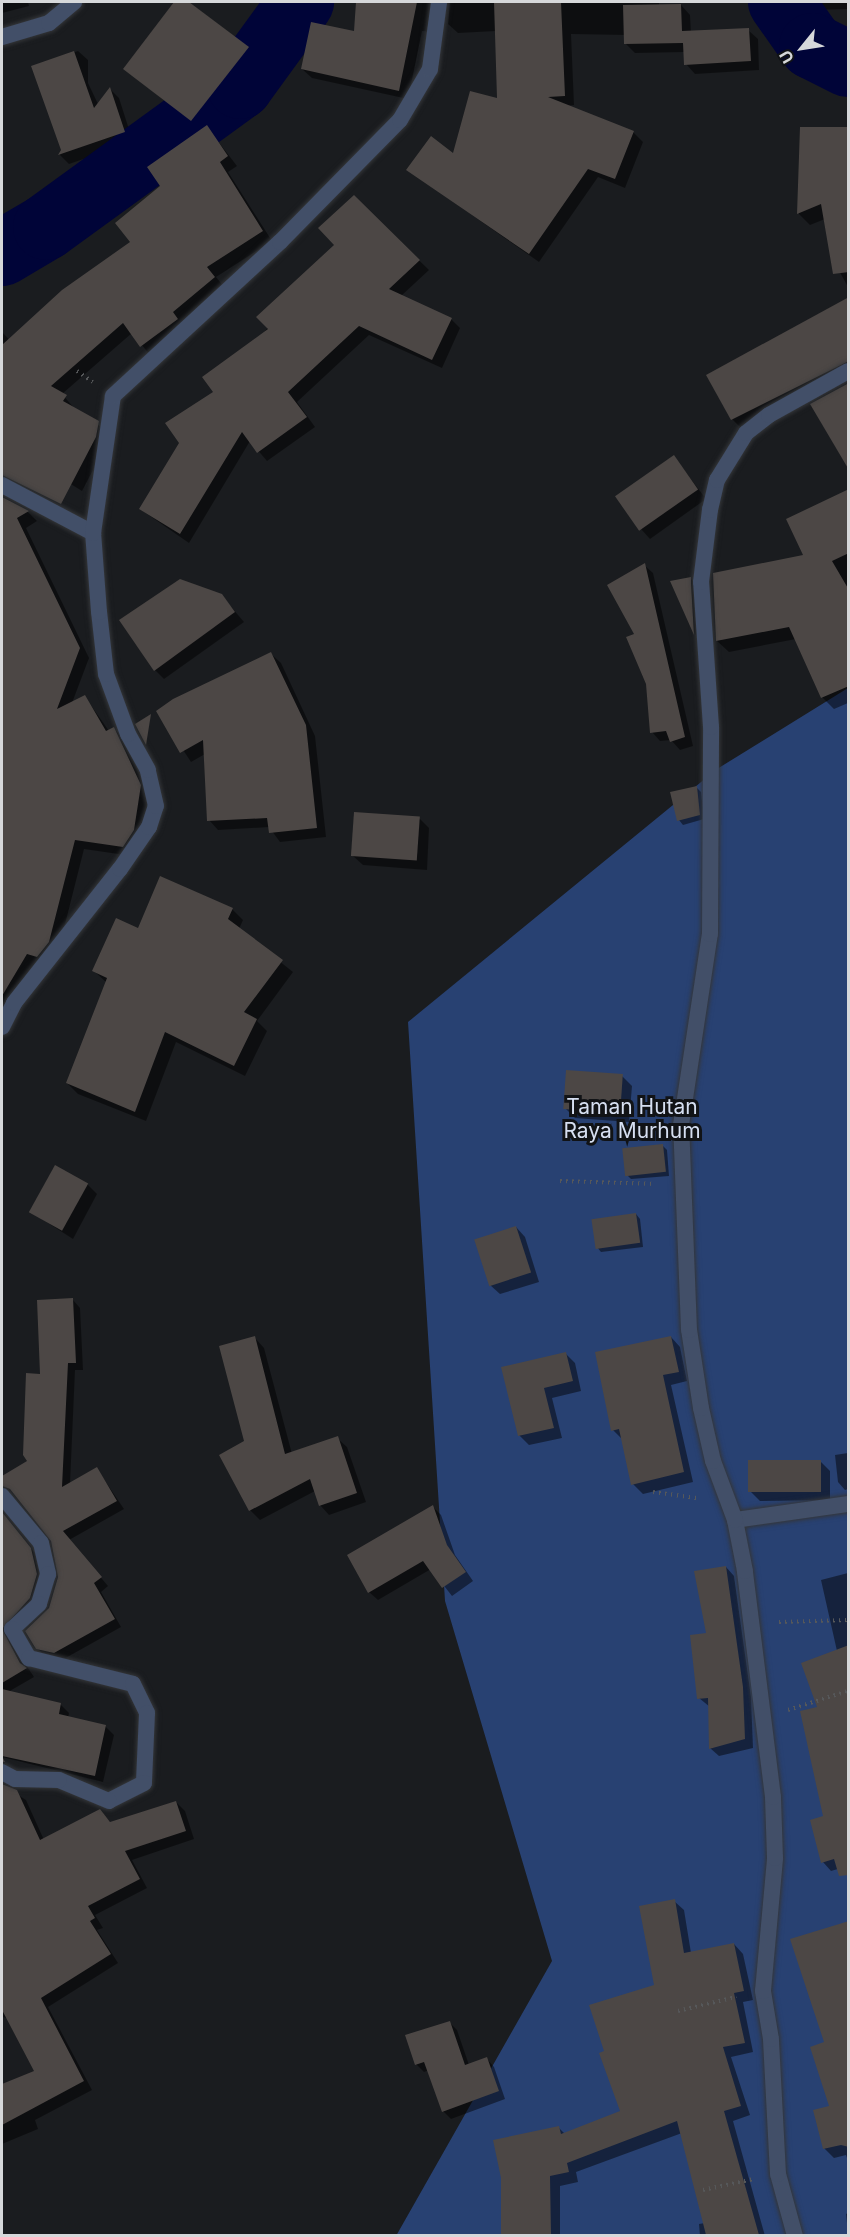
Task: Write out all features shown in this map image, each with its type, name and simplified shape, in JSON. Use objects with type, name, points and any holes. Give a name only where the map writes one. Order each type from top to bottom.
[{"type":"street","points":[[2,37],[49,23],[74,2]]},
{"type":"street","points":[[2,1027],[14,1003],[120,869],[149,827],[156,806],[148,770],[128,734],[106,674],[93,533],[113,396],[280,242],[400,120],[430,69],[439,2]]},
{"type":"street","points":[[795,2235],[778,2174],[771,2039],[763,1991],[775,1858],[773,1797],[761,1718],[752,1623],[735,1520],[725,1497],[701,1408],[689,1330],[680,1185],[681,1125],[710,933],[711,727],[701,582],[710,510],[717,480],[746,433],[769,415],[849,371]]},
{"type":"street","points":[[2,485],[93,533]]},
{"type":"street","points":[[2,1497],[41,1542],[48,1574],[39,1604],[12,1629],[29,1658],[133,1684],[147,1713],[144,1783],[109,1801],[59,1780],[15,1779],[2,1772]]},
{"type":"street","points":[[735,1520],[849,1504]]},
{"type":"path","points":[[560,1181],[680,1185]]},
{"type":"path","points":[[653,1492],[684,1499],[725,1497]]},
{"type":"path","points":[[752,1623],[849,1620]]},
{"type":"path","points":[[761,1718],[849,1691]]},
{"type":"path","points":[[678,2011],[763,1991]]},
{"type":"path","points":[[703,2190],[778,2174]]},
{"type":"green space","name":"Taman Hutan Raya Murhum","points":[[848,688],[848,2235],[396,2236],[552,1961],[445,1601],[408,1022],[717,769]]},
{"type":"building","points":[[174,2],[189,2],[249,47],[191,121],[123,69]]},
{"type":"building","points":[[356,2],[417,2],[399,91],[301,69],[311,22],[354,31]]},
{"type":"building","points":[[494,2],[561,2],[565,96],[548,97],[634,131],[615,179],[588,169],[529,254],[406,170],[431,136],[453,153],[470,91],[497,98]]},
{"type":"building","points":[[681,4],[682,31],[749,28],[751,61],[684,65],[683,43],[624,44],[623,5]]},
{"type":"building","points":[[74,51],[94,108],[110,87],[125,132],[58,155],[61,150],[31,66]]},
{"type":"building","points":[[207,125],[228,156],[220,162],[263,231],[207,267],[215,277],[173,312],[178,319],[140,347],[123,323],[51,386],[67,395],[63,401],[99,421],[96,437],[61,504],[2,475],[2,345],[62,290],[130,242],[115,223],[160,186],[147,167]]},
{"type":"building","points":[[800,127],[849,127],[849,272],[833,274],[821,204],[797,214]]},
{"type":"building","points":[[354,195],[420,260],[389,289],[452,318],[432,360],[359,326],[288,392],[307,417],[257,453],[242,432],[180,534],[139,509],[179,443],[165,423],[213,392],[202,377],[268,329],[256,317],[334,245],[318,228]]},
{"type":"building","points":[[849,297],[849,361],[731,420],[706,375]]},
{"type":"building","points":[[849,383],[849,470],[810,404]]},
{"type":"building","points":[[674,455],[698,489],[639,531],[615,496]]},
{"type":"building","points":[[849,489],[849,553],[832,561],[849,590],[849,686],[821,698],[789,627],[716,641],[713,573],[803,555],[786,519]]},
{"type":"building","points":[[2,497],[29,511],[17,518],[80,648],[57,709],[85,695],[106,731],[114,727],[141,785],[134,830],[123,847],[75,840],[49,942],[37,957],[27,954],[2,996]]},
{"type":"building","points":[[645,563],[685,737],[670,742],[666,731],[650,733],[646,684],[626,637],[634,634],[607,585]]},
{"type":"building","points":[[691,577],[691,583],[694,635],[670,581]]},
{"type":"building","points":[[180,579],[222,594],[235,612],[154,671],[119,620]]},
{"type":"building","points":[[271,652],[306,725],[317,828],[269,833],[267,818],[207,821],[203,740],[180,753],[156,711],[173,699]]},
{"type":"building","points":[[151,714],[146,745],[135,724]]},
{"type":"building","points":[[697,786],[700,815],[677,821],[670,792]]},
{"type":"building","points":[[354,812],[420,817],[417,860],[351,856]]},
{"type":"building","points":[[160,876],[233,908],[228,919],[283,960],[244,1012],[257,1019],[234,1066],[165,1032],[135,1112],[66,1083],[107,978],[92,971],[116,918],[138,928]]},
{"type":"building","points":[[566,1070],[623,1074],[620,1113],[563,1109]]},
{"type":"building","points":[[663,1144],[666,1172],[625,1176],[622,1148]]},
{"type":"building","points":[[55,1165],[88,1183],[62,1231],[29,1212]]},
{"type":"building","points":[[636,1213],[640,1243],[596,1249],[591,1219]]},
{"type":"building","points":[[516,1226],[531,1273],[489,1286],[474,1240]]},
{"type":"building","points":[[73,1298],[76,1363],[68,1363],[62,1487],[97,1467],[117,1501],[63,1531],[102,1577],[94,1583],[115,1619],[54,1653],[36,1649],[25,1631],[49,1608],[58,1577],[51,1541],[10,1489],[2,1486],[2,1476],[27,1461],[23,1455],[26,1373],[40,1374],[37,1300]]},
{"type":"building","points":[[255,1336],[285,1454],[338,1436],[357,1493],[319,1506],[310,1479],[249,1511],[219,1455],[244,1441],[219,1346]]},
{"type":"building","points":[[671,1336],[679,1372],[663,1375],[684,1472],[631,1485],[619,1429],[611,1431],[595,1352]]},
{"type":"building","points":[[566,1352],[573,1381],[544,1388],[554,1428],[518,1436],[501,1367]]},
{"type":"building","points":[[748,1460],[821,1460],[821,1492],[748,1492]]},
{"type":"building","points":[[433,1505],[447,1545],[466,1572],[442,1588],[423,1561],[368,1593],[347,1555]]},
{"type":"building","points":[[2,1512],[31,1548],[37,1574],[30,1598],[2,1629]]},
{"type":"building","points":[[726,1566],[743,1687],[745,1739],[709,1749],[708,1698],[697,1699],[690,1635],[706,1633],[694,1571]]},
{"type":"building","points":[[2,1629],[20,1663],[27,1668],[2,1683]]},
{"type":"building","points":[[849,1645],[849,1875],[839,1876],[834,1859],[821,1863],[810,1820],[823,1816],[800,1711],[817,1707],[801,1663]]},
{"type":"building","points":[[2,1689],[61,1703],[59,1714],[106,1725],[95,1776],[2,1756]]},
{"type":"building","points":[[2,1784],[17,1790],[40,1840],[100,1809],[110,1822],[176,1801],[186,1831],[125,1851],[140,1879],[88,1906],[95,1918],[90,1921],[111,1954],[41,1998],[84,2081],[2,2125],[2,2084],[34,2071],[2,2010]]},
{"type":"building","points":[[675,1899],[684,1953],[734,1943],[744,1991],[734,1993],[745,2043],[723,2047],[741,2106],[724,2111],[759,2235],[706,2235],[677,2121],[567,2163],[569,2172],[550,2176],[551,2234],[501,2235],[501,2178],[493,2140],[559,2126],[561,2134],[620,2111],[599,2053],[604,2051],[589,2005],[654,1985],[639,1906]]},
{"type":"building","points":[[849,1921],[849,2147],[841,2145],[823,2149],[813,2110],[829,2106],[810,2047],[824,2042],[790,1939]]},
{"type":"building","points":[[450,2021],[465,2065],[487,2057],[499,2091],[442,2112],[424,2062],[415,2065],[405,2035]]},
{"type":"waterway","points":[[2,253],[46,227],[240,86],[301,2]]},
{"type":"waterway","points":[[781,2],[812,46],[848,64]]}]
